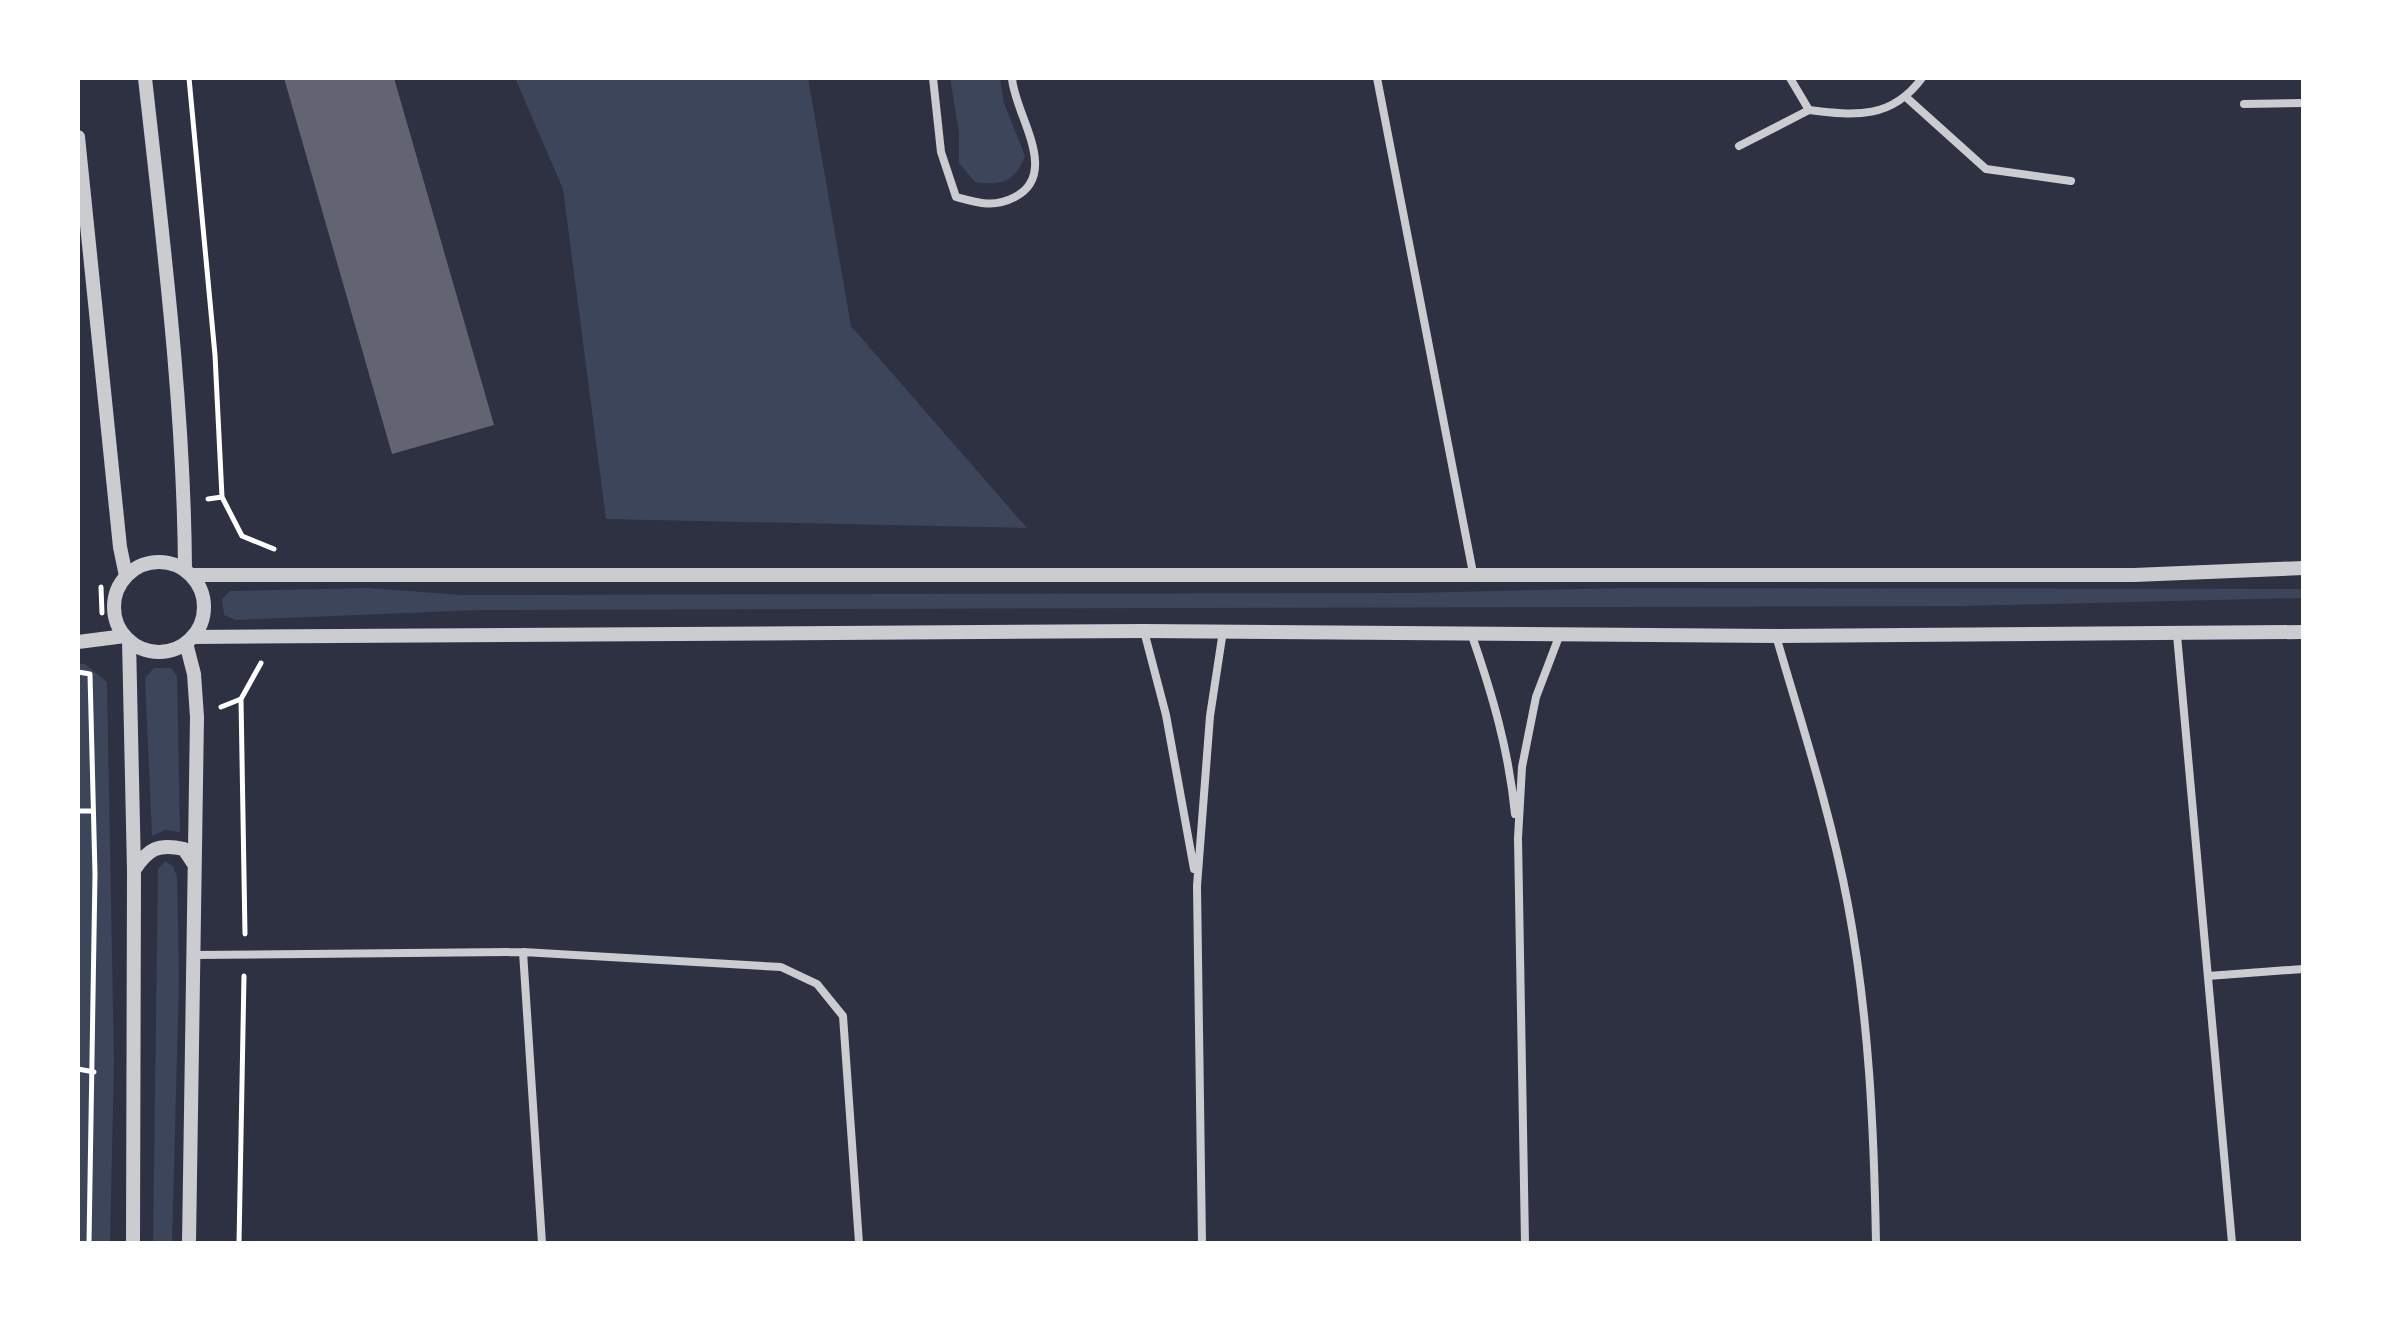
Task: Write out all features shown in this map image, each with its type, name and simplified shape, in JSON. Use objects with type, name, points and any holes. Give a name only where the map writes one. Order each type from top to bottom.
[{"type":"street","points":[[145,78],[167,284],[188,572],[201,589],[204,606],[201,622],[189,640],[197,717],[189,1243]]},
{"type":"street","points":[[933,78],[941,152],[956,197],[997,205],[1026,191],[1035,172],[1034,150],[1013,97],[1012,78]]},
{"type":"street","points":[[1377,78],[1473,573]]},
{"type":"street","points":[[1790,78],[1809,110]]},
{"type":"street","points":[[1739,146],[1809,110],[1842,114],[1886,108],[1907,98],[1922,78]]},
{"type":"street","points":[[1907,98],[1986,169],[2071,181]]},
{"type":"street","points":[[2244,104],[2303,103]]},
{"type":"street","points":[[78,137],[120,547],[126,576]]},
{"type":"street","points":[[133,1243],[134,871],[127,638],[114,606],[126,576],[141,566],[159,562],[188,572],[2134,575],[2303,568]]},
{"type":"street","points":[[1144,631],[1172,743],[1197,886]]},
{"type":"street","points":[[78,642],[127,638],[153,651],[170,650],[189,640],[1144,631],[1776,636],[2303,632]]},
{"type":"street","points":[[1202,1243],[1197,886],[1210,716],[1223,631]]},
{"type":"street","points":[[1471,633],[1494,697],[1511,766],[1518,838]]},
{"type":"street","points":[[1525,1243],[1518,838],[1522,767],[1536,697],[1560,633]]},
{"type":"street","points":[[2177,635],[2232,1243]]},
{"type":"street","points":[[1776,636],[1831,828],[1855,943],[1871,1088],[1876,1243]]},
{"type":"street","points":[[134,871],[145,853],[163,845],[184,849],[194,864]]},
{"type":"street","points":[[193,955],[523,952],[781,967],[817,984],[843,1016],[859,1243]]},
{"type":"street","points":[[523,952],[542,1243]]},
{"type":"street","points":[[2208,976],[2303,969]]},
{"type":"path","points":[[189,78],[211,308],[222,497]]},
{"type":"path","points":[[78,672],[90,674],[93,811],[94,1072],[89,1243]]},
{"type":"path","points":[[78,811],[93,811]]},
{"type":"path","points":[[78,1069],[94,1072]]},
{"type":"shaded area","points":[[515,78],[808,78],[851,326],[1027,528],[606,519],[563,189]]},
{"type":"shaded area","points":[[950,78],[1000,78],[1004,103],[1025,156],[1012,177],[1000,182],[975,182],[959,163],[959,132]]},
{"type":"shaded area","points":[[367,588],[463,595],[1410,593],[1627,588],[2303,589],[2303,598],[1964,606],[480,610],[236,620],[224,615],[222,599],[230,591]]},
{"type":"shaded area","points":[[78,664],[85,664],[107,682],[114,1063],[110,1243],[78,1243]]},
{"type":"shaded area","points":[[154,668],[171,668],[177,676],[180,832],[165,830],[152,836],[145,678]]},
{"type":"shaded area","points":[[165,861],[173,866],[177,877],[179,978],[172,1243],[153,1243],[158,869]]},
{"type":"building","points":[[284,78],[394,78],[494,425],[392,454]]}]
